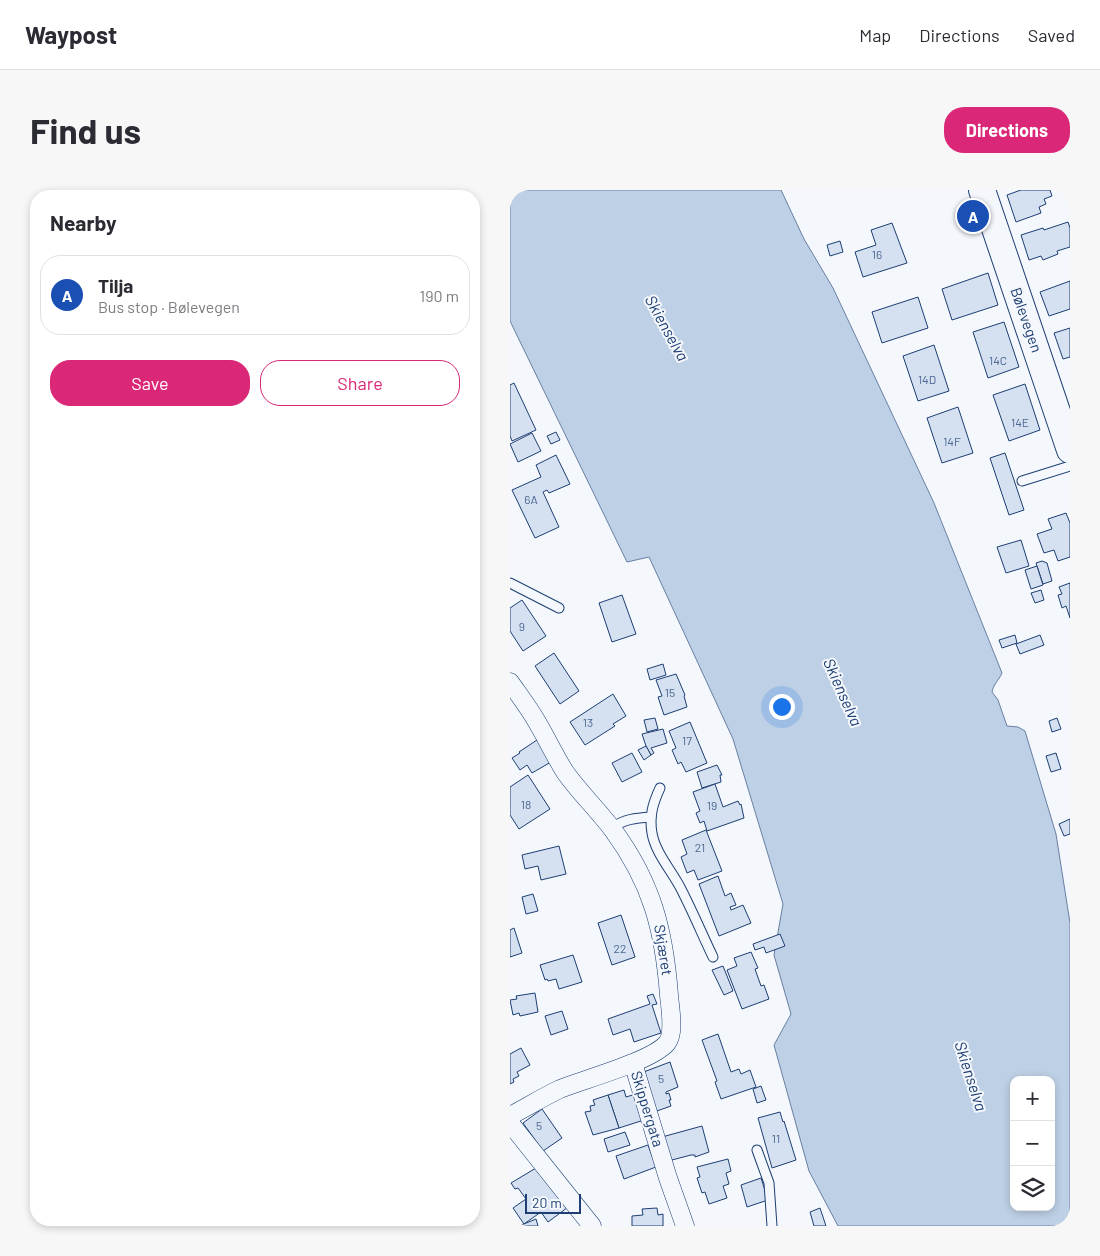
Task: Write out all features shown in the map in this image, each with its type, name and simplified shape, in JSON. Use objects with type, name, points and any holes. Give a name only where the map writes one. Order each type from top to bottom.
[{"type":"main road","name":"Bølevegen","points":[[982,190],[1070,450]]},
{"type":"street","name":"Skjæret","points":[[510,682],[566,772],[629,852],[646,884],[660,924],[668,984],[671,1034],[668,1042],[661,1049],[633,1063]]},
{"type":"street","name":"Skippergata","points":[[510,1116],[559,1090],[633,1063],[668,1178],[685,1226]]},
{"type":"street","points":[[510,1124],[592,1226]]},
{"type":"lane","points":[[1022,481],[1070,466]]},
{"type":"lane","points":[[510,583],[559,608]]},
{"type":"lane","points":[[660,788],[653,801],[650,817],[655,844],[680,887],[713,957]]},
{"type":"lane","points":[[612,828],[619,822],[632,818],[650,817]]},
{"type":"lane","points":[[757,1150],[769,1183],[772,1226]]},
{"type":"water","name":"Skienselva","points":[[510,190],[781,190],[804,239],[833,288],[934,503],[1002,673],[992,692],[998,700],[1007,726],[1018,727],[1025,731],[1056,834],[1070,923],[1070,1226],[838,1226],[809,1171],[774,1045],[791,1014],[774,955],[783,904],[733,739],[649,557],[627,562],[510,321]]},
{"type":"building","points":[[1021,190],[1050,190],[1052,196],[1044,199],[1046,204],[1039,207],[1041,213],[1016,222],[1007,195]]},
{"type":"building","points":[[1068,222],[1070,228],[1070,247],[1057,251],[1058,254],[1043,260],[1041,256],[1029,260],[1021,235]]},
{"type":"building","points":[[892,223],[907,263],[863,277],[855,252],[876,245],[871,230]]},
{"type":"building","points":[[840,241],[843,252],[830,256],[827,245]]},
{"type":"building","points":[[988,273],[998,305],[952,320],[942,289]]},
{"type":"building","points":[[1070,281],[1070,309],[1049,316],[1040,292]]},
{"type":"building","points":[[918,297],[928,328],[882,343],[872,312]]},
{"type":"building","points":[[1004,322],[1019,367],[988,378],[973,332]]},
{"type":"building","points":[[1070,328],[1070,357],[1063,359],[1054,333]]},
{"type":"building","points":[[934,345],[949,391],[918,401],[903,356]]},
{"type":"building","points":[[514,383],[536,430],[512,441],[510,436],[510,385]]},
{"type":"building","points":[[1025,384],[1040,430],[1009,441],[993,395]]},
{"type":"building","points":[[958,407],[973,453],[942,463],[927,418]]},
{"type":"building","points":[[556,432],[560,440],[551,444],[547,436]]},
{"type":"building","points":[[532,433],[541,451],[518,462],[510,444]]},
{"type":"building","points":[[1005,453],[1024,510],[1009,515],[990,458]]},
{"type":"building","points":[[556,455],[570,484],[549,493],[547,490],[543,492],[559,527],[535,538],[512,490],[541,477],[536,465]]},
{"type":"building","points":[[1066,513],[1070,523],[1070,557],[1058,561],[1054,550],[1044,553],[1037,534],[1052,529],[1048,519]]},
{"type":"building","points":[[1021,540],[1029,566],[1006,573],[997,547]]},
{"type":"building","points":[[1042,561],[1047,563],[1052,581],[1043,584],[1036,563]]},
{"type":"building","points":[[1037,566],[1043,585],[1031,589],[1025,570]]},
{"type":"building","points":[[1070,583],[1070,618],[1066,606],[1062,608],[1058,595],[1062,594],[1059,587]]},
{"type":"building","points":[[1041,590],[1044,600],[1035,603],[1031,593]]},
{"type":"building","points":[[622,595],[636,634],[612,642],[599,603]]},
{"type":"building","points":[[522,600],[546,636],[523,651],[510,631],[510,608]]},
{"type":"building","points":[[1015,635],[1017,643],[1002,648],[999,640]]},
{"type":"building","points":[[1040,635],[1044,645],[1020,654],[1016,644]]},
{"type":"building","points":[[554,653],[579,691],[560,704],[535,666]]},
{"type":"building","points":[[663,664],[666,675],[650,680],[647,669]]},
{"type":"building","points":[[676,674],[685,695],[687,707],[664,715],[658,697],[662,696],[656,680]]},
{"type":"building","points":[[613,694],[626,716],[613,724],[615,726],[585,745],[570,722]]},
{"type":"building","points":[[655,718],[658,729],[647,732],[644,720]]},
{"type":"building","points":[[1057,718],[1061,729],[1052,732],[1049,721]]},
{"type":"building","points":[[690,722],[707,763],[686,772],[681,762],[678,764],[672,750],[676,748],[669,731]]},
{"type":"building","points":[[663,729],[667,743],[651,748],[654,753],[651,755],[642,734]]},
{"type":"building","points":[[537,740],[551,762],[532,773],[527,765],[520,770],[512,758]]},
{"type":"building","points":[[646,746],[651,755],[644,760],[638,750]]},
{"type":"building","points":[[632,753],[642,772],[622,782],[612,763]]},
{"type":"building","points":[[1056,753],[1061,769],[1051,772],[1046,756]]},
{"type":"building","points":[[717,765],[722,775],[720,775],[721,782],[702,788],[697,772]]},
{"type":"building","points":[[528,775],[550,809],[519,829],[510,815],[510,787]]},
{"type":"building","points":[[715,784],[723,807],[738,801],[741,804],[744,818],[707,831],[704,821],[700,823],[696,813],[700,811],[693,792]]},
{"type":"building","points":[[1070,819],[1070,834],[1064,836],[1059,824]]},
{"type":"building","points":[[706,830],[722,871],[698,880],[694,870],[687,873],[681,857],[687,854],[682,840]]},
{"type":"building","points":[[559,846],[566,874],[541,880],[538,866],[525,869],[522,855]]},
{"type":"building","points":[[718,876],[725,896],[731,893],[736,905],[730,907],[731,910],[743,905],[751,923],[719,936],[699,884]]},
{"type":"building","points":[[533,894],[538,911],[526,914],[522,897]]},
{"type":"building","points":[[621,915],[635,957],[612,965],[598,923]]},
{"type":"building","points":[[514,928],[522,953],[510,957],[510,930]]},
{"type":"building","points":[[780,934],[785,946],[766,953],[764,947],[755,950],[753,944]]},
{"type":"building","points":[[751,952],[758,968],[755,969],[761,986],[764,985],[769,999],[742,1009],[727,970],[737,966],[734,958]]},
{"type":"building","points":[[573,955],[582,982],[559,989],[556,979],[545,980],[540,965]]},
{"type":"building","points":[[723,966],[733,991],[724,995],[712,970]]},
{"type":"building","points":[[535,993],[538,1012],[520,1016],[519,1013],[513,1015],[510,1000],[517,999],[516,996]]},
{"type":"building","points":[[653,994],[657,1004],[652,1005],[661,1033],[634,1042],[630,1029],[613,1035],[608,1019],[650,1004],[647,996]]},
{"type":"building","points":[[562,1011],[568,1029],[551,1035],[545,1016]]},
{"type":"building","points":[[718,1034],[731,1072],[739,1069],[741,1074],[750,1070],[756,1087],[721,1099],[715,1082],[717,1081],[702,1040]]},
{"type":"building","points":[[521,1048],[530,1065],[517,1072],[519,1076],[513,1079],[514,1082],[510,1084],[510,1054]]},
{"type":"building","points":[[670,1062],[678,1087],[666,1092],[666,1094],[669,1093],[671,1106],[654,1112],[641,1073]]},
{"type":"building","points":[[761,1086],[766,1100],[757,1103],[753,1089]]},
{"type":"building","points":[[624,1090],[626,1097],[636,1094],[644,1120],[619,1128],[608,1095]]},
{"type":"building","points":[[608,1095],[619,1128],[593,1135],[585,1112],[591,1111],[590,1106],[595,1105],[593,1100]]},
{"type":"building","points":[[542,1109],[562,1138],[543,1151],[523,1123]]},
{"type":"building","points":[[780,1112],[796,1160],[772,1168],[758,1118]]},
{"type":"building","points":[[702,1126],[709,1152],[695,1157],[695,1155],[691,1155],[668,1161],[662,1137]]},
{"type":"building","points":[[625,1132],[630,1145],[608,1152],[604,1139]]},
{"type":"building","points":[[648,1145],[656,1167],[624,1179],[616,1156]]},
{"type":"building","points":[[728,1159],[731,1171],[726,1173],[729,1184],[723,1186],[727,1198],[709,1204],[705,1192],[702,1193],[697,1178],[700,1177],[697,1167]]},
{"type":"building","points":[[536,1168],[567,1208],[548,1222],[541,1212],[524,1224],[513,1208],[526,1199],[518,1188],[515,1189],[511,1183]]},
{"type":"building","points":[[761,1178],[768,1200],[747,1207],[741,1185]]},
{"type":"building","points":[[657,1208],[658,1215],[663,1214],[663,1226],[632,1226],[632,1216],[643,1215],[642,1209]]},
{"type":"building","points":[[820,1208],[826,1226],[814,1226],[810,1212]]},
{"type":"building","points":[[536,1219],[538,1226],[516,1226],[524,1224]]},
{"type":"place","name":"Tilja","points":[[973,216]]}]
